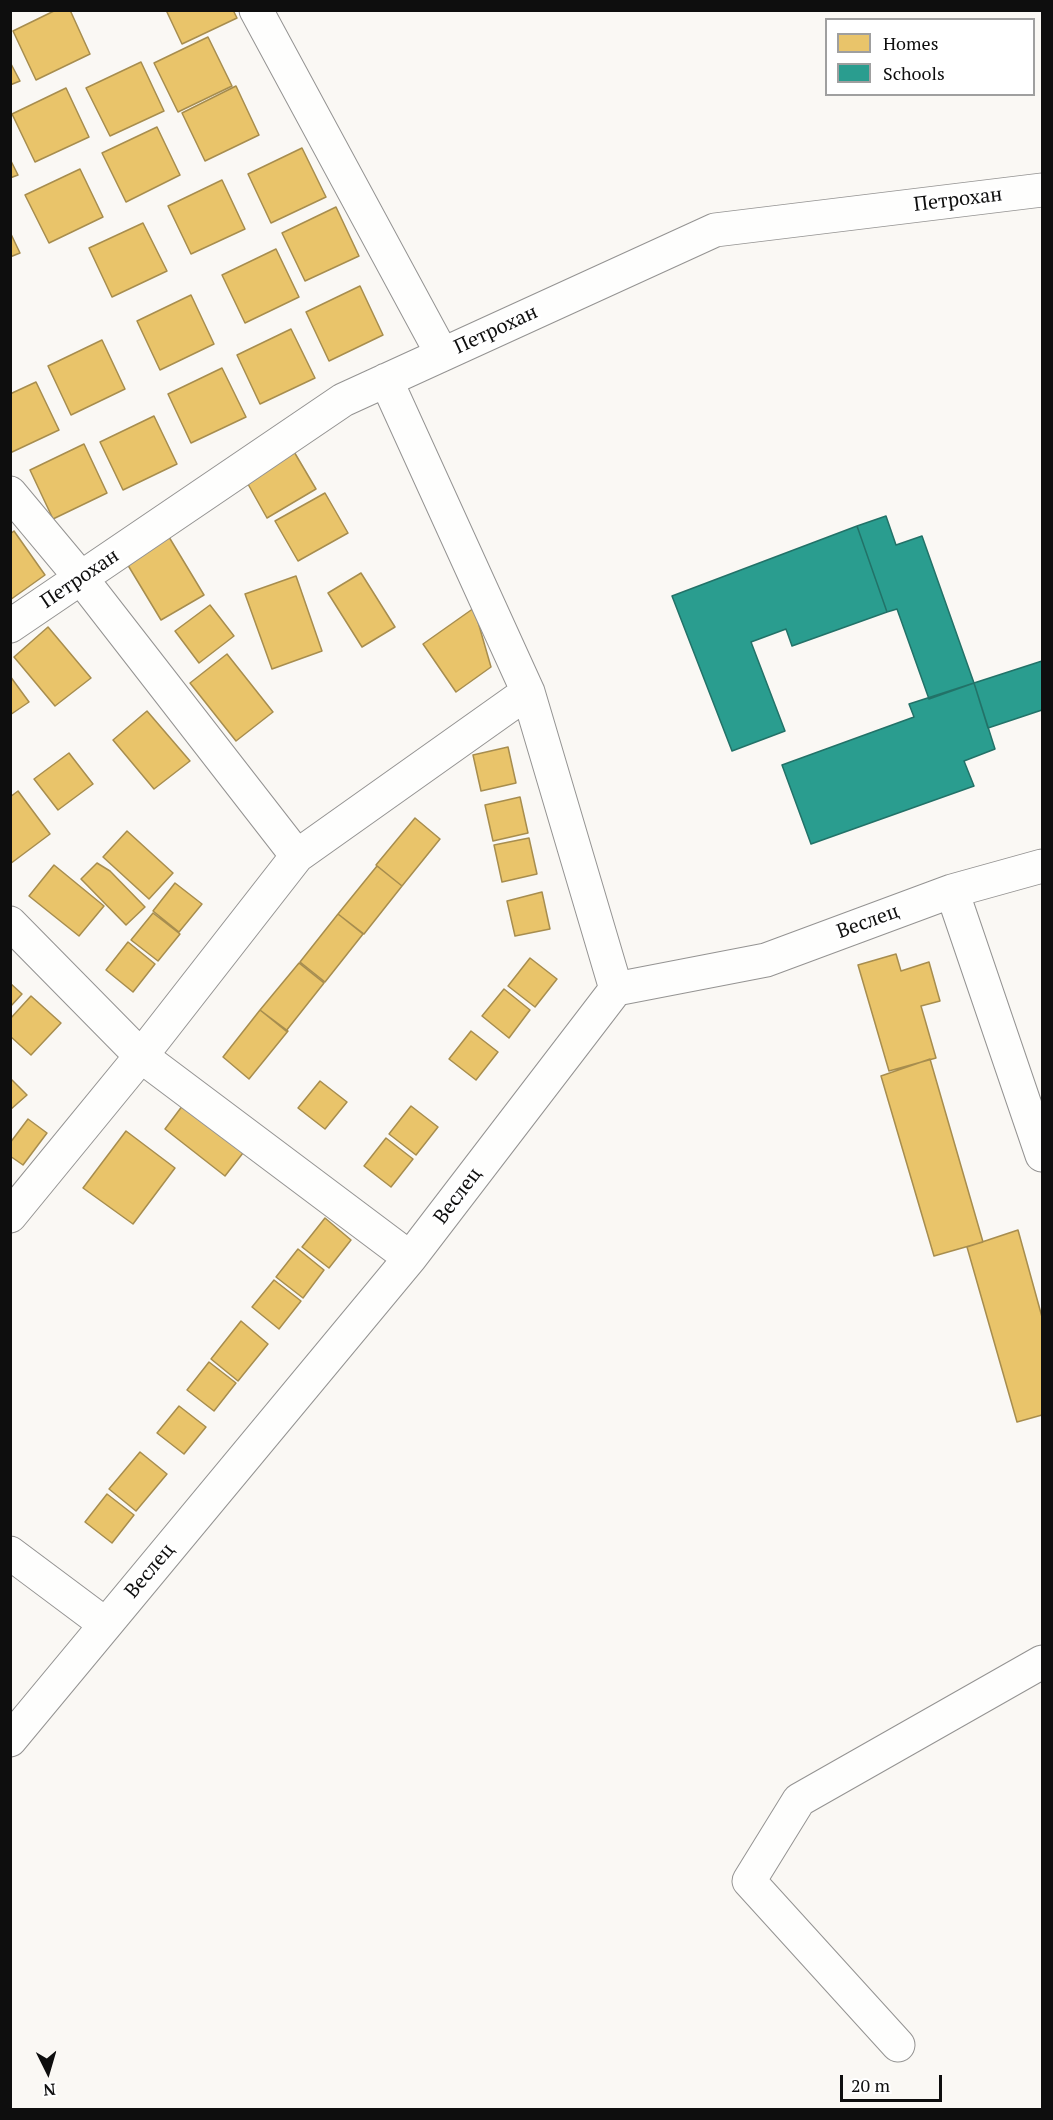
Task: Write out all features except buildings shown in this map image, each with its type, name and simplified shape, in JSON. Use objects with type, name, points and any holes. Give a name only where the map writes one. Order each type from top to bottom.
[{"type":"street","points":[[256,10],[442,354]]},
{"type":"street","name":"Петрохан","points":[[10,626],[343,400],[715,230],[1042,190]]},
{"type":"street","points":[[386,380],[528,692],[616,989]]},
{"type":"street","points":[[10,493],[81,578],[297,856]]},
{"type":"street","points":[[10,1216],[141,1056],[297,856],[528,692]]},
{"type":"street","name":"Веслец","points":[[10,1740],[410,1258],[616,989],[766,960],[952,891],[1041,872]]},
{"type":"street","points":[[952,891],[1042,1155]]},
{"type":"street","points":[[10,922],[141,1056],[410,1258]]},
{"type":"street","points":[[10,1553],[105,1624]]},
{"type":"street","points":[[898,2044],[750,1881],[799,1800],[1042,1662]]}]
